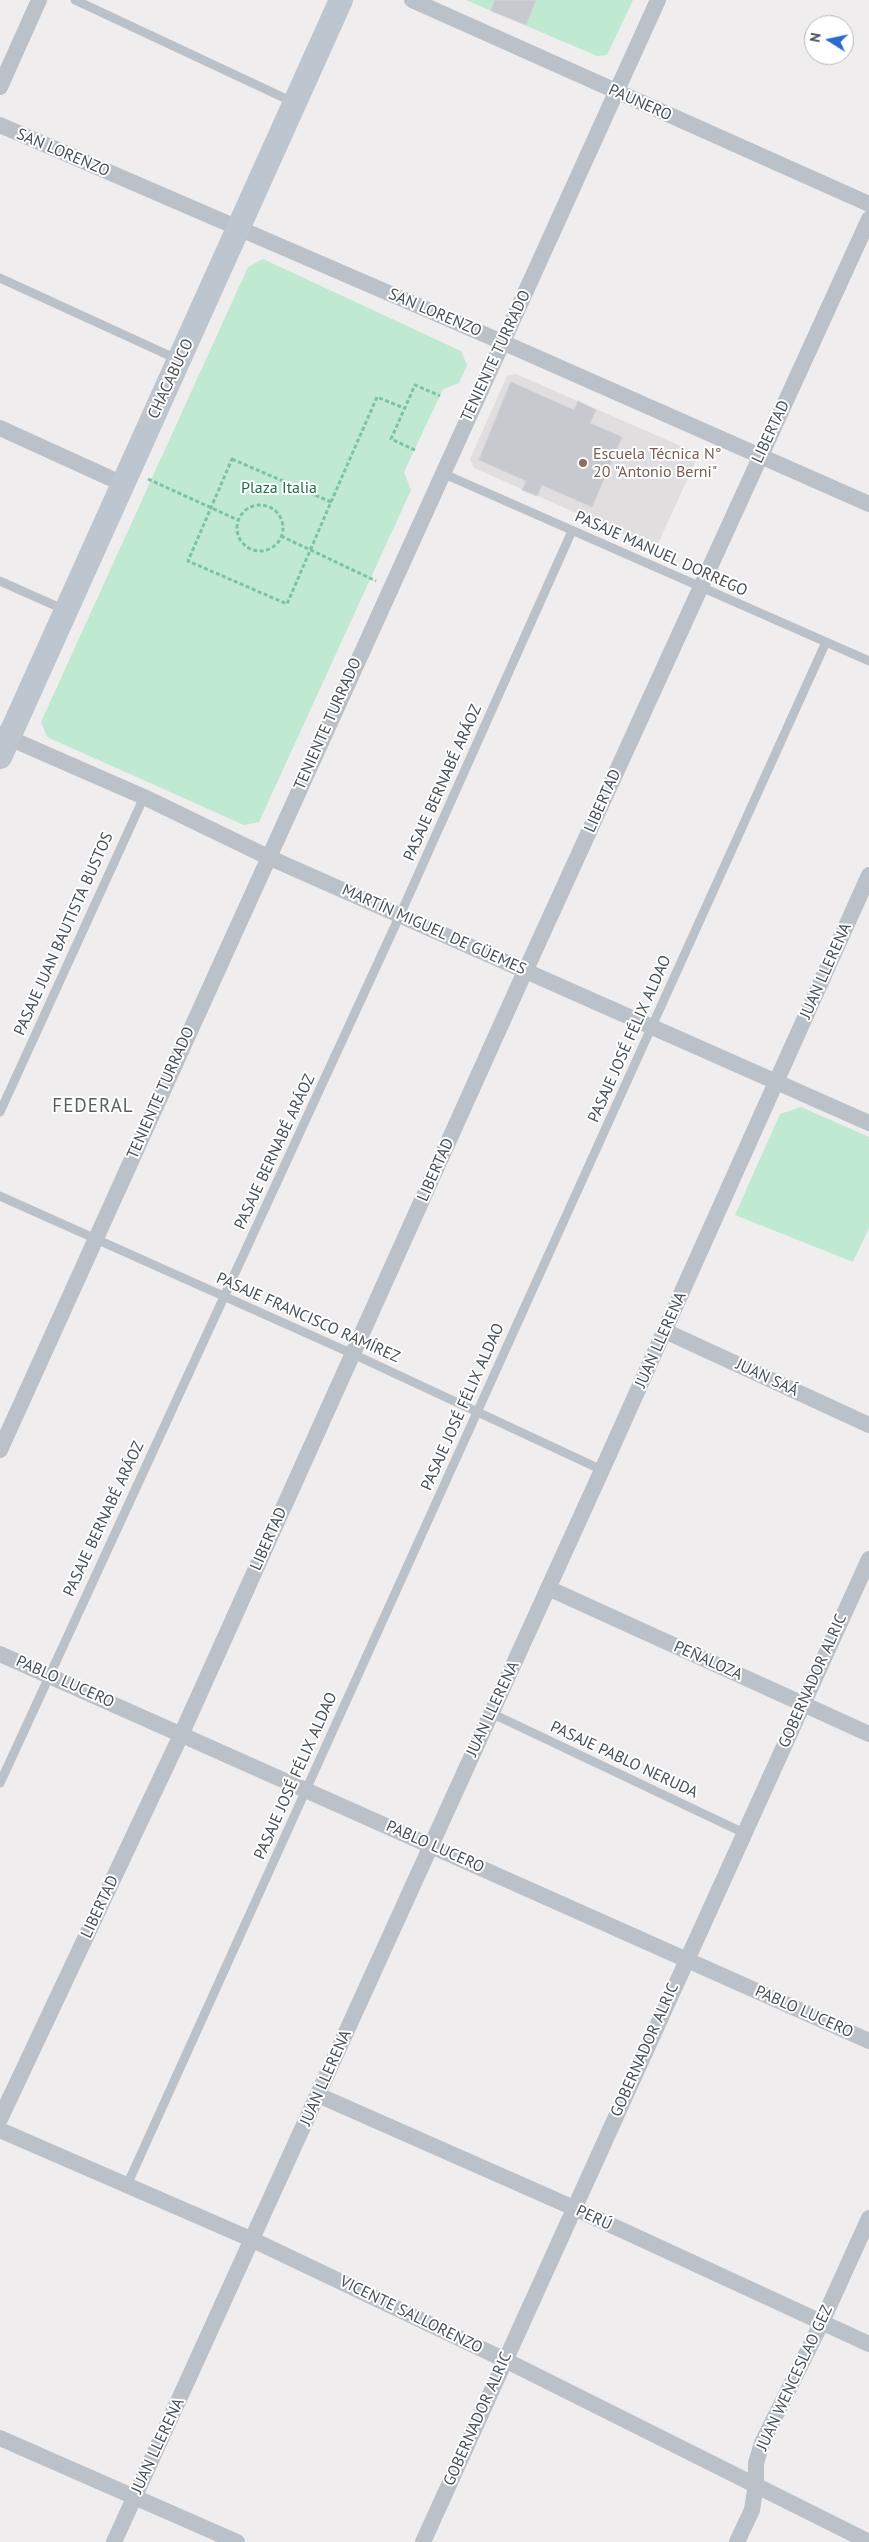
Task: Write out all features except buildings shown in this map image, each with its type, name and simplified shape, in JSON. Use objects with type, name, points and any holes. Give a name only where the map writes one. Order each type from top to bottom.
[{"type":"main road","name":"CHACABUCO","points":[[3,743],[180,360],[341,0]]},
{"type":"street","points":[[0,87],[39,0]]},
{"type":"street","name":"PAUNERO","points":[[412,0],[869,204]]},
{"type":"street","name":"TENIENTE TURRADO","points":[[0,1450],[658,0]]},
{"type":"street","name":"SAN LORENZO","points":[[0,125],[502,342],[869,504]]},
{"type":"street","name":"LIBERTAD","points":[[0,2119],[181,1735],[525,971],[869,219]]},
{"type":"street","points":[[0,428],[126,477]]},
{"type":"street","name":"MARTÍN MIGUEL DE GÜEMES","points":[[3,743],[144,797],[268,857],[869,1123]]},
{"type":"street","name":"JUAN LLERENA","points":[[114,2542],[665,1331],[869,875]]},
{"type":"street","name":"JUAN SAÁ","points":[[665,1331],[869,1425]]},
{"type":"street","name":"GOBERNADOR ALRIC","points":[[423,2542],[869,1559]]},
{"type":"street","name":"PEÑALOZA","points":[[548,1588],[869,1734]]},
{"type":"street","name":"PABLO LUCERO","points":[[0,1654],[869,2041]]},
{"type":"street","name":"PERÚ","points":[[318,2095],[574,2208],[821,2324],[869,2344]]},
{"type":"street","name":"VICENTE SALLORENZO","points":[[0,2130],[253,2240],[504,2360],[869,2542]]},
{"type":"street","name":"JUAN WENCESLAO GEZ","points":[[737,2542],[752,2510],[756,2484],[756,2463],[762,2443],[821,2324],[869,2218]]},
{"type":"street","points":[[0,2438],[237,2542]]},
{"type":"lane","points":[[75,0],[295,104]]},
{"type":"lane","points":[[0,278],[180,360]]},
{"type":"lane","name":"PASAJE MANUEL DORREGO","points":[[442,474],[869,660]]},
{"type":"lane","name":"PASAJE BERNABÉ ARÁOZ","points":[[0,1783],[48,1675],[400,916],[572,531]]},
{"type":"lane","points":[[0,581],[66,610]]},
{"type":"lane","name":"PASAJE JOSÉ FÉLIX ALDAO","points":[[127,2185],[826,642]]},
{"type":"lane","name":"PASAJE JUAN BAUTISTA BUSTOS","points":[[0,1112],[144,797]]},
{"type":"lane","name":"PASAJE FRANCISCO RAMÍREZ","points":[[0,1196],[353,1354],[602,1470]]},
{"type":"lane","name":"PASAJE PABLO NERUDA","points":[[491,1713],[744,1833]]},
{"type":"path","points":[[414,450],[391,439],[415,385],[440,396]]},
{"type":"path","points":[[331,502],[232,459],[188,561],[286,604],[310,550],[377,397],[404,408]]},
{"type":"path","points":[[126,477],[211,508],[238,520]]},
{"type":"path","points":[[256,506],[271,508],[281,520],[281,536],[272,548],[258,552],[251,550],[240,541],[236,527],[238,520],[248,508],[256,506]]},
{"type":"path","points":[[281,536],[391,587]]},
{"type":"shaded area","name":"Escuela Técnica N° 20 \"Antonio Berni\"","points":[[516,374],[699,454],[656,548],[474,468],[470,459],[507,376]]},
{"type":"green space","points":[[466,0],[633,0],[607,55],[597,56]]},
{"type":"green space","name":"Plaza Italia","points":[[263,259],[461,351],[467,365],[459,383],[443,389],[404,472],[411,490],[259,822],[244,825],[47,737],[41,722],[248,267]]},
{"type":"green space","points":[[801,1107],[869,1137],[869,1228],[853,1262],[735,1215],[780,1114]]},
{"type":"place","name":"Escuela Técnica N° 20 \"Antonio Berni\"","points":[[583,463]]},
{"type":"district","name":"FEDERAL","points":[[93,1107]]}]
